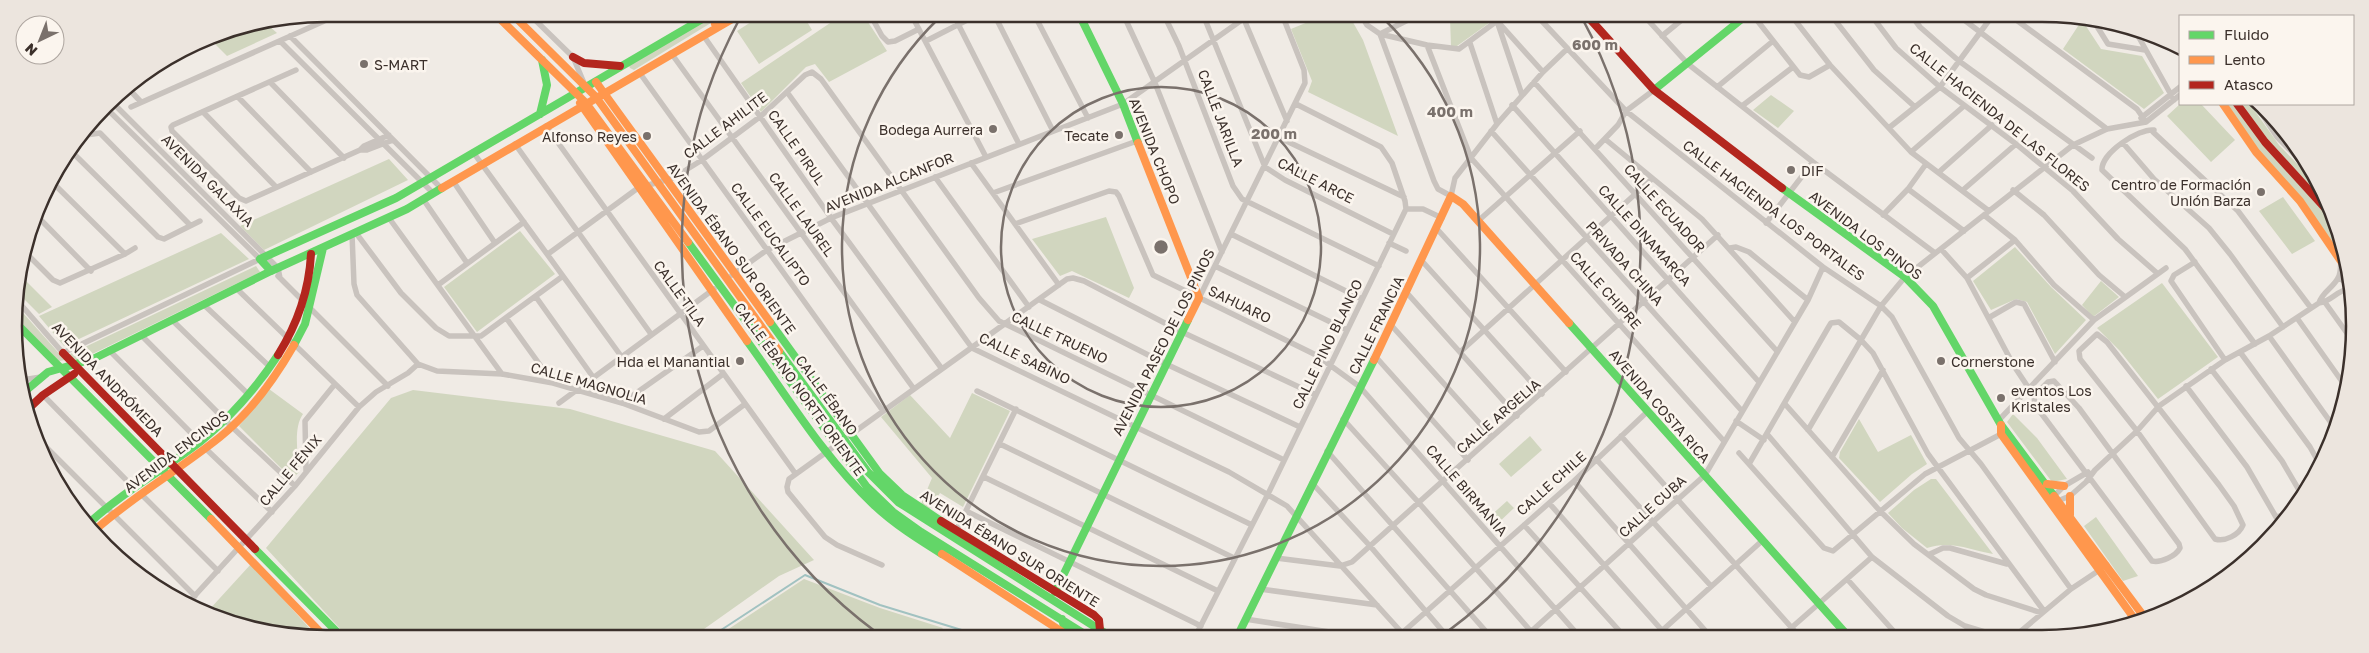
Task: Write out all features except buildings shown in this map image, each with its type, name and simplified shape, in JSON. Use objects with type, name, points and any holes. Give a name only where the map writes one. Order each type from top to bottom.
[{"type":"street","points":[[131,107],[321,22]]},
{"type":"street","points":[[503,22],[584,104]]},
{"type":"street","name":"CALLE ÉBANO","points":[[520,22],[596,97],[868,472],[898,502],[999,562],[1100,630]]},
{"type":"street","points":[[537,22],[573,56],[584,63],[622,66]]},
{"type":"street","points":[[63,353],[263,258],[396,198],[697,22]]},
{"type":"street","points":[[706,33],[719,22]]},
{"type":"street","points":[[33,405],[43,395],[71,376],[77,368],[93,358],[274,270],[389,218],[726,22]]},
{"type":"street","points":[[874,22],[884,40],[895,41],[919,29]]},
{"type":"street","points":[[915,22],[986,157]]},
{"type":"street","points":[[957,22],[1019,144]]},
{"type":"street","points":[[926,41],[964,22]]},
{"type":"street","points":[[998,22],[1053,131]]},
{"type":"street","points":[[1038,22],[1088,118]]},
{"type":"street","name":"AVENIDA CHOPO","points":[[1083,22],[1123,104],[1199,298]]},
{"type":"street","points":[[1127,22],[1155,83],[1222,252]]},
{"type":"street","name":"CALLE JARILLA","points":[[1167,22],[1185,61],[1234,186],[1239,196],[1246,202]]},
{"type":"street","name":"CALLE ARCE","points":[[1206,22],[1265,167],[1285,180],[1393,234]]},
{"type":"street","name":"AVENIDA ALCANFOR","points":[[559,402],[767,250],[831,218],[1123,104],[1155,83],[1237,22]]},
{"type":"street","points":[[1246,22],[1287,121]]},
{"type":"street","name":"AVENIDA PASEO DE LOS PINOS","points":[[1055,592],[1118,459],[1246,202],[1280,138],[1305,83],[1305,74],[1285,22]]},
{"type":"street","points":[[1365,22],[1380,34],[1459,50],[1495,22]]},
{"type":"street","points":[[1380,34],[1404,22]]},
{"type":"street","points":[[1500,22],[1522,95]]},
{"type":"street","points":[[1501,22],[1543,72]]},
{"type":"street","name":"CALLE HACIENDA LOS PORTALES","points":[[1543,22],[1626,111],[1823,267],[1881,306],[1901,330],[1954,430],[2071,589]]},
{"type":"street","name":"AVENIDA LOS PINOS","points":[[1593,22],[1654,90],[1789,193],[1905,277],[1933,306],[2002,427],[2133,616]]},
{"type":"street","points":[[1650,22],[1688,64],[1812,162],[1935,253]]},
{"type":"street","points":[[1662,36],[1679,22]]},
{"type":"street","points":[[1595,149],[1618,125],[1626,111],[1688,64],[1738,22]]},
{"type":"street","points":[[1759,22],[1800,75],[1809,78],[1830,65]]},
{"type":"street","points":[[1796,22],[1830,65],[1912,152],[1963,190],[2015,240],[2054,284],[2094,320]]},
{"type":"street","points":[[1836,22],[1874,70],[1915,107]]},
{"type":"street","name":"CALLE HACIENDA DE LAS FLORES","points":[[1876,22],[1896,48],[1940,87],[1992,125],[2073,191],[2118,240],[2157,273]]},
{"type":"street","points":[[1917,22],[1959,61],[2092,158]]},
{"type":"street","points":[[1966,22],[2107,129]]},
{"type":"street","points":[[1890,127],[1940,87],[1988,22]]},
{"type":"street","points":[[2019,22],[2137,109],[2144,119]]},
{"type":"street","points":[[2098,27],[2108,44],[2145,50]]},
{"type":"street","name":"CALLE PIRUL","points":[[706,33],[831,218],[942,369]]},
{"type":"street","points":[[1380,34],[1434,181],[1438,189],[1451,196]]},
{"type":"street","points":[[290,36],[441,188]]},
{"type":"street","points":[[2139,39],[2172,97]]},
{"type":"street","points":[[280,41],[433,193]]},
{"type":"street","points":[[1717,87],[1773,41]]},
{"type":"street","points":[[1470,43],[1497,124]]},
{"type":"street","points":[[1428,45],[1471,158]]},
{"type":"street","name":"CALLE FRANCIA","points":[[1240,630],[1327,451],[1407,293],[1442,218],[1451,196],[1455,178],[1512,105],[1567,49]]},
{"type":"street","name":"CALLE LAUREL","points":[[671,53],[914,389]]},
{"type":"street","points":[[573,56],[586,86]]},
{"type":"street","points":[[540,114],[547,85],[542,60]]},
{"type":"street","points":[[1742,106],[1793,67]]},
{"type":"street","points":[[296,70],[171,127],[172,130],[239,198],[246,201],[344,158],[364,146],[391,137]]},
{"type":"street","name":"CALLE EUCALIPTO","points":[[639,72],[883,411]]},
{"type":"street","name":"CALLE AHILITE","points":[[548,254],[638,188],[646,184],[668,180],[702,160],[761,116],[805,75],[812,72]]},
{"type":"street","name":"CALLE TRUENO","points":[[812,72],[821,78],[990,312],[1005,325],[1284,460]]},
{"type":"street","points":[[270,82],[344,158]]},
{"type":"street","name":"AVENIDA ÉBANO SUR ORIENTE","points":[[596,82],[851,435],[890,484],[902,495],[999,562],[1055,592],[1097,618],[1100,630]]},
{"type":"street","name":"CALLE ECUADOR","points":[[1534,82],[1776,350]]},
{"type":"street","points":[[1808,430],[1881,306],[1905,277],[1987,213],[2043,166],[2073,145],[2107,129],[2144,119],[2172,97],[2179,88]]},
{"type":"street","name":"CALLE SABINO","points":[[787,92],[972,348],[1135,425],[1268,494],[1296,514],[1399,630]]},
{"type":"street","points":[[132,93],[141,102]]},
{"type":"street","points":[[2172,97],[2179,95]]},
{"type":"street","points":[[238,97],[311,172]]},
{"type":"street","name":"CALLE ÉBANO","points":[[584,104],[646,184],[715,288],[867,487],[893,512],[1078,630]]},
{"type":"street","name":"CALLE ÉBANO NORTE ORIENTE","points":[[584,104],[638,188],[715,288],[827,452],[858,490],[888,518],[1060,630]]},
{"type":"street","points":[[1296,104],[1381,147],[1392,163],[1404,197],[1406,210],[1423,209],[1442,218]]},
{"type":"street","name":"CALLE DINAMARCA","points":[[1512,105],[1759,382]]},
{"type":"street","points":[[2224,105],[2256,152],[2300,201],[2339,259]]},
{"type":"street","points":[[2238,105],[2264,142],[2319,202]]},
{"type":"street","points":[[1912,152],[1964,106]]},
{"type":"street","name":"AVENIDA GALAXIA","points":[[116,108],[274,270]]},
{"type":"street","name":"AVENIDA GALAXIA","points":[[111,113],[263,258]]},
{"type":"street","points":[[204,113],[276,187]]},
{"type":"street","points":[[2268,122],[2277,137],[2290,150]]},
{"type":"street","points":[[1939,172],[1992,125]]},
{"type":"street","name":"CALLE TILA","points":[[546,126],[679,314],[796,473]]},
{"type":"street","points":[[2255,344],[2185,249],[2104,172],[2102,164],[2104,160],[2134,134],[2150,129],[2154,130],[2238,211],[2311,308]]},
{"type":"street","points":[[1478,221],[1580,131]]},
{"type":"street","name":"PRIVADA CHINA","points":[[1491,132],[1742,410]]},
{"type":"street","points":[[91,134],[100,133],[190,225]]},
{"type":"street","points":[[1280,138],[1404,197]]},
{"type":"street","points":[[1605,139],[1683,203],[1718,235],[1794,321]]},
{"type":"street","points":[[993,193],[1137,140]]},
{"type":"street","points":[[2123,143],[2154,179],[2209,228],[2283,327]]},
{"type":"street","points":[[515,144],[651,334]]},
{"type":"street","points":[[1963,190],[2016,144]]},
{"type":"street","points":[[473,152],[621,356]]},
{"type":"street","points":[[75,156],[158,237],[164,239],[200,221]]},
{"type":"street","name":"CALLE CHIPRE","points":[[1471,158],[1723,440]]},
{"type":"street","points":[[971,162],[1060,285]]},
{"type":"street","points":[[1766,223],[1812,162]]},
{"type":"street","points":[[452,164],[461,176]]},
{"type":"street","points":[[1883,215],[1908,189],[1926,164]]},
{"type":"street","points":[[936,177],[1029,307]]},
{"type":"street","points":[[1460,352],[1652,179]]},
{"type":"street","points":[[453,181],[495,242]]},
{"type":"street","points":[[57,186],[125,254]]},
{"type":"street","points":[[1908,189],[1964,231]]},
{"type":"street","points":[[2013,190],[2044,215],[2099,275],[2124,296]]},
{"type":"street","name":"SAHUARO","points":[[1015,224],[1109,191],[1116,192],[1153,275],[1316,355],[1330,366]]},
{"type":"street","name":"AVENIDA COSTA RICA","points":[[1451,196],[1463,204],[1843,630]]},
{"type":"street","points":[[396,198],[403,210]]},
{"type":"street","points":[[423,199],[467,264]]},
{"type":"street","points":[[1246,202],[1379,266]]},
{"type":"street","name":"CALLE PINO BLANCO","points":[[1199,630],[1268,494],[1406,210]]},
{"type":"street","points":[[389,218],[502,374]]},
{"type":"street","points":[[42,221],[91,271]]},
{"type":"street","points":[[438,285],[524,222]]},
{"type":"street","points":[[1437,229],[1566,372]]},
{"type":"street","points":[[354,234],[400,293],[436,328],[449,336],[476,338],[506,319],[563,276]]},
{"type":"street","points":[[354,234],[354,284],[357,295],[418,364]]},
{"type":"street","points":[[1231,234],[1362,299]]},
{"type":"street","name":"CALLE ARGELIA","points":[[1343,566],[1352,562],[1468,460],[1718,235]]},
{"type":"street","points":[[1967,278],[2015,240]]},
{"type":"street","points":[[1389,243],[1406,252]]},
{"type":"street","points":[[30,258],[53,280],[60,284],[91,271],[135,248]]},
{"type":"street","name":"AVENIDA ENCINOS","points":[[92,520],[106,508],[162,469],[174,465],[232,427],[264,392],[295,344],[323,248]]},
{"type":"street","points":[[1730,248],[1742,248],[1808,300]]},
{"type":"street","points":[[1941,248],[1967,278],[1990,317],[2014,366],[2028,387]]},
{"type":"street","name":"AVENIDA ENCINOS","points":[[202,445],[248,395],[288,339],[307,304],[311,254]]},
{"type":"street","points":[[1422,261],[1542,394]]},
{"type":"street","points":[[2195,262],[2174,275],[2171,281],[2225,360]]},
{"type":"street","points":[[2321,301],[2339,278],[2341,265]]},
{"type":"street","points":[[1215,266],[1347,330]]},
{"type":"street","name":"CALLE CUBA","points":[[1535,630],[1705,475],[1723,440],[1808,300],[1823,267]]},
{"type":"street","points":[[1739,452],[1824,548],[1833,551],[1936,467],[1969,450],[2002,427],[2028,387],[2056,362],[2094,320],[2124,296],[2166,268]]},
{"type":"street","points":[[274,270],[388,386]]},
{"type":"street","points":[[882,565],[837,545],[825,537],[788,492],[787,483],[796,473],[1060,285],[1073,278],[1084,281],[1182,332],[1316,395]]},
{"type":"street","points":[[2339,278],[2343,281]]},
{"type":"street","points":[[236,289],[359,408]]},
{"type":"street","points":[[2054,500],[2073,493],[2137,431],[2159,406],[2186,386],[2225,360],[2269,336],[2321,301],[2344,290]]},
{"type":"street","points":[[1407,293],[1517,416]]},
{"type":"street","points":[[536,297],[593,377]]},
{"type":"street","points":[[1040,300],[1166,364],[1300,427]]},
{"type":"street","points":[[2321,301],[2346,332]]},
{"type":"street","points":[[1990,317],[2016,302],[2024,304],[2056,362]]},
{"type":"street","points":[[204,304],[269,366]]},
{"type":"street","name":"AVENIDA ANDRÓMEDA","points":[[23,307],[77,368],[248,539],[335,630]]},
{"type":"street","points":[[2297,318],[2342,381]]},
{"type":"street","points":[[506,319],[553,383]]},
{"type":"street","points":[[172,320],[248,395]]},
{"type":"street","points":[[1749,464],[1831,323],[1839,322],[1861,340],[1883,370],[1936,467],[2043,612]]},
{"type":"street","points":[[1391,325],[1492,437]]},
{"type":"street","name":"AVENIDA ANDRÓMEDA","points":[[22,329],[71,376],[318,630]]},
{"type":"street","points":[[2097,334],[2107,342],[2159,406],[2234,506],[2243,525],[2236,535],[2220,540],[2214,539],[2137,431],[2080,359],[2079,351],[2097,334]]},
{"type":"street","points":[[141,335],[232,427],[295,486]]},
{"type":"street","points":[[2269,336],[2331,422]]},
{"type":"street","points":[[622,404],[703,346]]},
{"type":"street","points":[[109,350],[202,445],[272,512]]},
{"type":"street","points":[[2240,352],[2316,458]]},
{"type":"street","points":[[48,372],[50,356]]},
{"type":"street","points":[[1375,356],[1468,460]]},
{"type":"street","name":"CALLE MAGNOLIA","points":[[418,364],[437,371],[450,373],[502,374],[553,383],[574,391],[622,404],[695,431],[705,432],[745,404]]},
{"type":"street","name":"CALLE FÉNIX","points":[[192,599],[295,486],[359,408],[418,364]]},
{"type":"street","name":"CALLE BIRMANIA","points":[[1330,366],[1360,387],[1573,630]]},
{"type":"street","points":[[29,388],[48,372],[62,368],[77,368]]},
{"type":"street","points":[[2211,369],[2282,461],[2298,490]]},
{"type":"street","points":[[1832,457],[1883,370]]},
{"type":"street","points":[[664,419],[724,374]]},
{"type":"street","points":[[27,379],[41,377]]},
{"type":"street","points":[[2048,382],[2057,383],[2114,454],[2179,544],[2180,548],[2176,554],[2157,562],[2152,561],[2033,402],[2034,396],[2048,382]]},
{"type":"street","points":[[306,472],[305,421],[335,384]]},
{"type":"street","points":[[2186,386],[2247,467],[2276,517],[2281,516]]},
{"type":"street","points":[[977,390],[1252,525]]},
{"type":"street","points":[[43,395],[134,488]]},
{"type":"street","points":[[1785,404],[1900,531],[1974,589],[1986,595],[2043,612]]},
{"type":"street","points":[[956,531],[1016,409]]},
{"type":"street","name":"CALLE CHILE","points":[[1407,630],[1648,411]]},
{"type":"street","points":[[1343,419],[1476,567],[1528,630]]},
{"type":"street","points":[[1736,421],[1766,437],[1854,534],[1872,557],[1948,616],[1965,626],[1978,630]]},
{"type":"street","name":"AVENIDA LOS PINOS","points":[[2002,427],[2047,484],[2054,500],[2070,515],[2142,613]]},
{"type":"street","points":[[1622,436],[1791,628]]},
{"type":"street","points":[[1000,444],[1234,558]]},
{"type":"street","points":[[49,449],[112,515],[195,596]]},
{"type":"street","points":[[1327,451],[1485,630]]},
{"type":"street","points":[[1596,459],[1711,586]]},
{"type":"street","name":"AVENIDA ENCINOS","points":[[98,527],[112,515],[168,475],[174,465]]},
{"type":"street","points":[[2054,500],[2067,484],[2085,472],[2095,470]]},
{"type":"street","points":[[984,477],[1218,591]]},
{"type":"street","points":[[1574,480],[1628,545],[1705,630]]},
{"type":"street","points":[[1312,483],[1370,546],[1441,630]]},
{"type":"street","points":[[2047,484],[2067,484]]},
{"type":"street","points":[[2067,484],[2073,493],[2070,515]]},
{"type":"street","points":[[141,494],[218,571]]},
{"type":"street","points":[[1549,503],[1662,630],[1762,540]]},
{"type":"street","points":[[966,511],[1201,626]]},
{"type":"street","points":[[1524,525],[1618,630]]},
{"type":"street","points":[[1930,554],[1943,548],[1950,548],[2007,564]]},
{"type":"street","points":[[1789,630],[1872,557]]},
{"type":"street","points":[[1276,558],[1343,566]]},
{"type":"street","points":[[2022,630],[2071,589],[2107,565]]},
{"type":"street","points":[[1847,579],[1893,630]]},
{"type":"street","points":[[1260,589],[1377,605]]},
{"type":"street","points":[[1026,609],[1031,600]]},
{"type":"street","points":[[1061,619],[1065,630]]},
{"type":"street","points":[[1245,619],[1316,630]]},
{"type":"green space","points":[[702,22],[713,22],[634,70],[629,66]]},
{"type":"green space","points":[[751,22],[807,22],[812,30],[759,64],[737,31]]},
{"type":"green space","points":[[832,22],[868,22],[887,51],[829,82],[815,64],[806,67],[761,112],[741,83]]},
{"type":"green space","points":[[1308,22],[1353,22],[1363,40],[1398,136],[1308,92],[1312,81],[1291,29]]},
{"type":"green space","points":[[1450,22],[1490,22],[1457,46],[1451,46]]},
{"type":"green space","points":[[2079,25],[2086,26],[2101,49],[2142,56],[2164,93],[2144,109],[2063,49]]},
{"type":"green space","points":[[271,27],[277,33],[227,56],[215,44],[267,28]]},
{"type":"green space","points":[[1771,95],[1794,111],[1778,128],[1753,110]]},
{"type":"green space","points":[[2179,105],[2202,105],[2235,140],[2211,162],[2167,116]]},
{"type":"green space","points":[[2228,105],[2234,105],[2270,153],[2323,210],[2337,250],[2336,250],[2258,149]]},
{"type":"green space","points":[[2240,105],[2250,105],[2252,107],[2279,145],[2302,168],[2317,196],[2267,142]]},
{"type":"green space","points":[[389,159],[408,180],[264,250],[240,226]]},
{"type":"green space","points":[[2283,197],[2315,241],[2292,254],[2259,211]]},
{"type":"green space","points":[[1106,217],[1134,288],[1129,298],[1072,271],[1060,276],[1032,239]]},
{"type":"green space","points":[[520,231],[555,274],[477,332],[444,287]]},
{"type":"green space","points":[[221,233],[249,259],[64,346],[39,316]]},
{"type":"green space","points":[[2015,247],[2051,287],[2086,320],[2055,354],[2027,302],[2016,299],[1991,310],[1973,281]]},
{"type":"green space","points":[[256,266],[260,272],[76,362],[68,355]]},
{"type":"green space","points":[[26,281],[52,307],[39,314],[24,299]]},
{"type":"green space","points":[[2101,281],[2119,297],[2093,317],[2082,305]]},
{"type":"green space","points":[[2162,283],[2218,357],[2158,399],[2120,351],[2097,328]]},
{"type":"green space","points":[[23,313],[65,360],[59,361],[22,324]]},
{"type":"green space","points":[[269,389],[303,414],[297,434],[299,472],[292,479],[239,426]]},
{"type":"green space","points":[[413,390],[570,409],[715,451],[814,560],[779,576],[703,630],[341,630],[266,548],[391,398]]},
{"type":"green space","points":[[972,393],[1010,411],[963,507],[940,493],[930,509],[921,504],[932,478],[881,417],[910,395],[950,438]]},
{"type":"green space","points":[[2013,414],[2037,438],[2067,479],[2052,482],[2007,422]]},
{"type":"green space","points":[[1859,419],[1878,452],[1911,435],[1927,464],[1912,474],[1880,502],[1839,458],[1840,452]]},
{"type":"green space","points":[[1530,436],[1542,450],[1511,477],[1499,464]]},
{"type":"green space","points":[[1931,479],[1936,479],[1993,554],[1952,545],[1927,548],[1902,528],[1888,513],[1914,490]]},
{"type":"green space","points":[[1507,501],[1514,508],[1495,526],[1488,518]]},
{"type":"green space","points":[[2096,517],[2138,576],[2123,581],[2084,526]]},
{"type":"green space","points":[[251,564],[311,630],[267,625],[211,607]]},
{"type":"green space","points":[[804,579],[880,608],[943,628],[941,630],[727,630]]},
{"type":"waterway","points":[[721,630],[805,575],[880,605],[962,630]]},
{"type":"traffic: fast","points":[[271,271],[260,259],[396,198],[697,22]]},
{"type":"traffic: fast","points":[[1083,22],[1123,104],[1138,143]]},
{"type":"traffic: fast","points":[[1654,90],[1738,22]]},
{"type":"traffic: fast","points":[[540,114],[547,85],[542,60]]},
{"type":"traffic: fast","points":[[29,388],[48,372],[93,359],[271,271],[407,209],[442,188]]},
{"type":"traffic: fast","points":[[1782,188],[1905,277],[1933,306],[2001,425],[2054,496]]},
{"type":"traffic: fast","points":[[688,242],[867,487],[893,512],[921,532],[1078,630]]},
{"type":"traffic: fast","points":[[294,345],[305,324],[323,248]]},
{"type":"traffic: fast","points":[[1055,592],[1188,320]]},
{"type":"traffic: fast","points":[[770,322],[880,474],[902,495],[941,521]]},
{"type":"traffic: fast","points":[[1569,323],[1843,630]]},
{"type":"traffic: fast","points":[[22,329],[211,519]]},
{"type":"traffic: fast","points":[[747,341],[822,447],[856,487],[890,519],[942,554]]},
{"type":"traffic: fast","points":[[779,351],[868,472],[898,502],[1100,630]]},
{"type":"traffic: fast","points":[[92,520],[114,502],[187,452],[212,432],[243,401],[278,355]]},
{"type":"traffic: fast","points":[[1240,630],[1374,360]]},
{"type":"traffic: fast","points":[[255,549],[335,630]]},
{"type":"traffic: fast","points":[[1062,619],[1065,630]]},
{"type":"traffic: slow","points":[[503,22],[586,103],[688,242]]},
{"type":"traffic: slow","points":[[520,22],[596,97],[779,351]]},
{"type":"traffic: slow","points":[[442,188],[727,22]]},
{"type":"traffic: slow","points":[[596,82],[770,322]]},
{"type":"traffic: slow","points":[[580,103],[747,341]]},
{"type":"traffic: slow","points":[[2224,105],[2256,152],[2300,201],[2339,258]]},
{"type":"traffic: slow","points":[[1138,143],[1199,298],[1188,320]]},
{"type":"traffic: slow","points":[[1374,360],[1451,196],[1463,204],[1569,323]]},
{"type":"traffic: slow","points":[[98,527],[124,506],[231,428],[252,406],[279,370],[294,345]]},
{"type":"traffic: slow","points":[[2001,425],[2001,434],[2133,616]]},
{"type":"traffic: slow","points":[[2047,484],[2064,486]]},
{"type":"traffic: slow","points":[[2054,496],[2142,613]]},
{"type":"traffic: slow","points":[[2070,496],[2070,515]]},
{"type":"traffic: slow","points":[[211,519],[318,630]]},
{"type":"traffic: slow","points":[[942,554],[1059,630]]},
{"type":"traffic: jam","points":[[1593,22],[1654,90],[1782,188]]},
{"type":"traffic: jam","points":[[573,57],[584,63],[620,66]]},
{"type":"traffic: jam","points":[[2238,105],[2265,142],[2319,202]]},
{"type":"traffic: jam","points":[[278,355],[297,319],[308,281],[311,254]]},
{"type":"traffic: jam","points":[[63,353],[255,549]]},
{"type":"traffic: jam","points":[[33,405],[43,395],[74,374]]},
{"type":"traffic: jam","points":[[941,521],[1094,615],[1099,620],[1100,630]]},
{"type":"place","name":"S-MART","points":[[364,64]]},
{"type":"place","name":"Bodega Aurrera","points":[[993,129]]},
{"type":"place","name":"Tecate","points":[[1119,135]]},
{"type":"place","name":"Alfonso Reyes","points":[[647,136]]},
{"type":"place","name":"DIF","points":[[1791,170]]},
{"type":"place","name":"Centro de Formación Unión Barza","points":[[2261,192]]},
{"type":"place","name":"Hda el Manantial","points":[[740,361]]},
{"type":"place","name":"Cornerstone","points":[[1941,361]]},
{"type":"place","name":"eventos Los Kristales","points":[[2001,398]]}]
